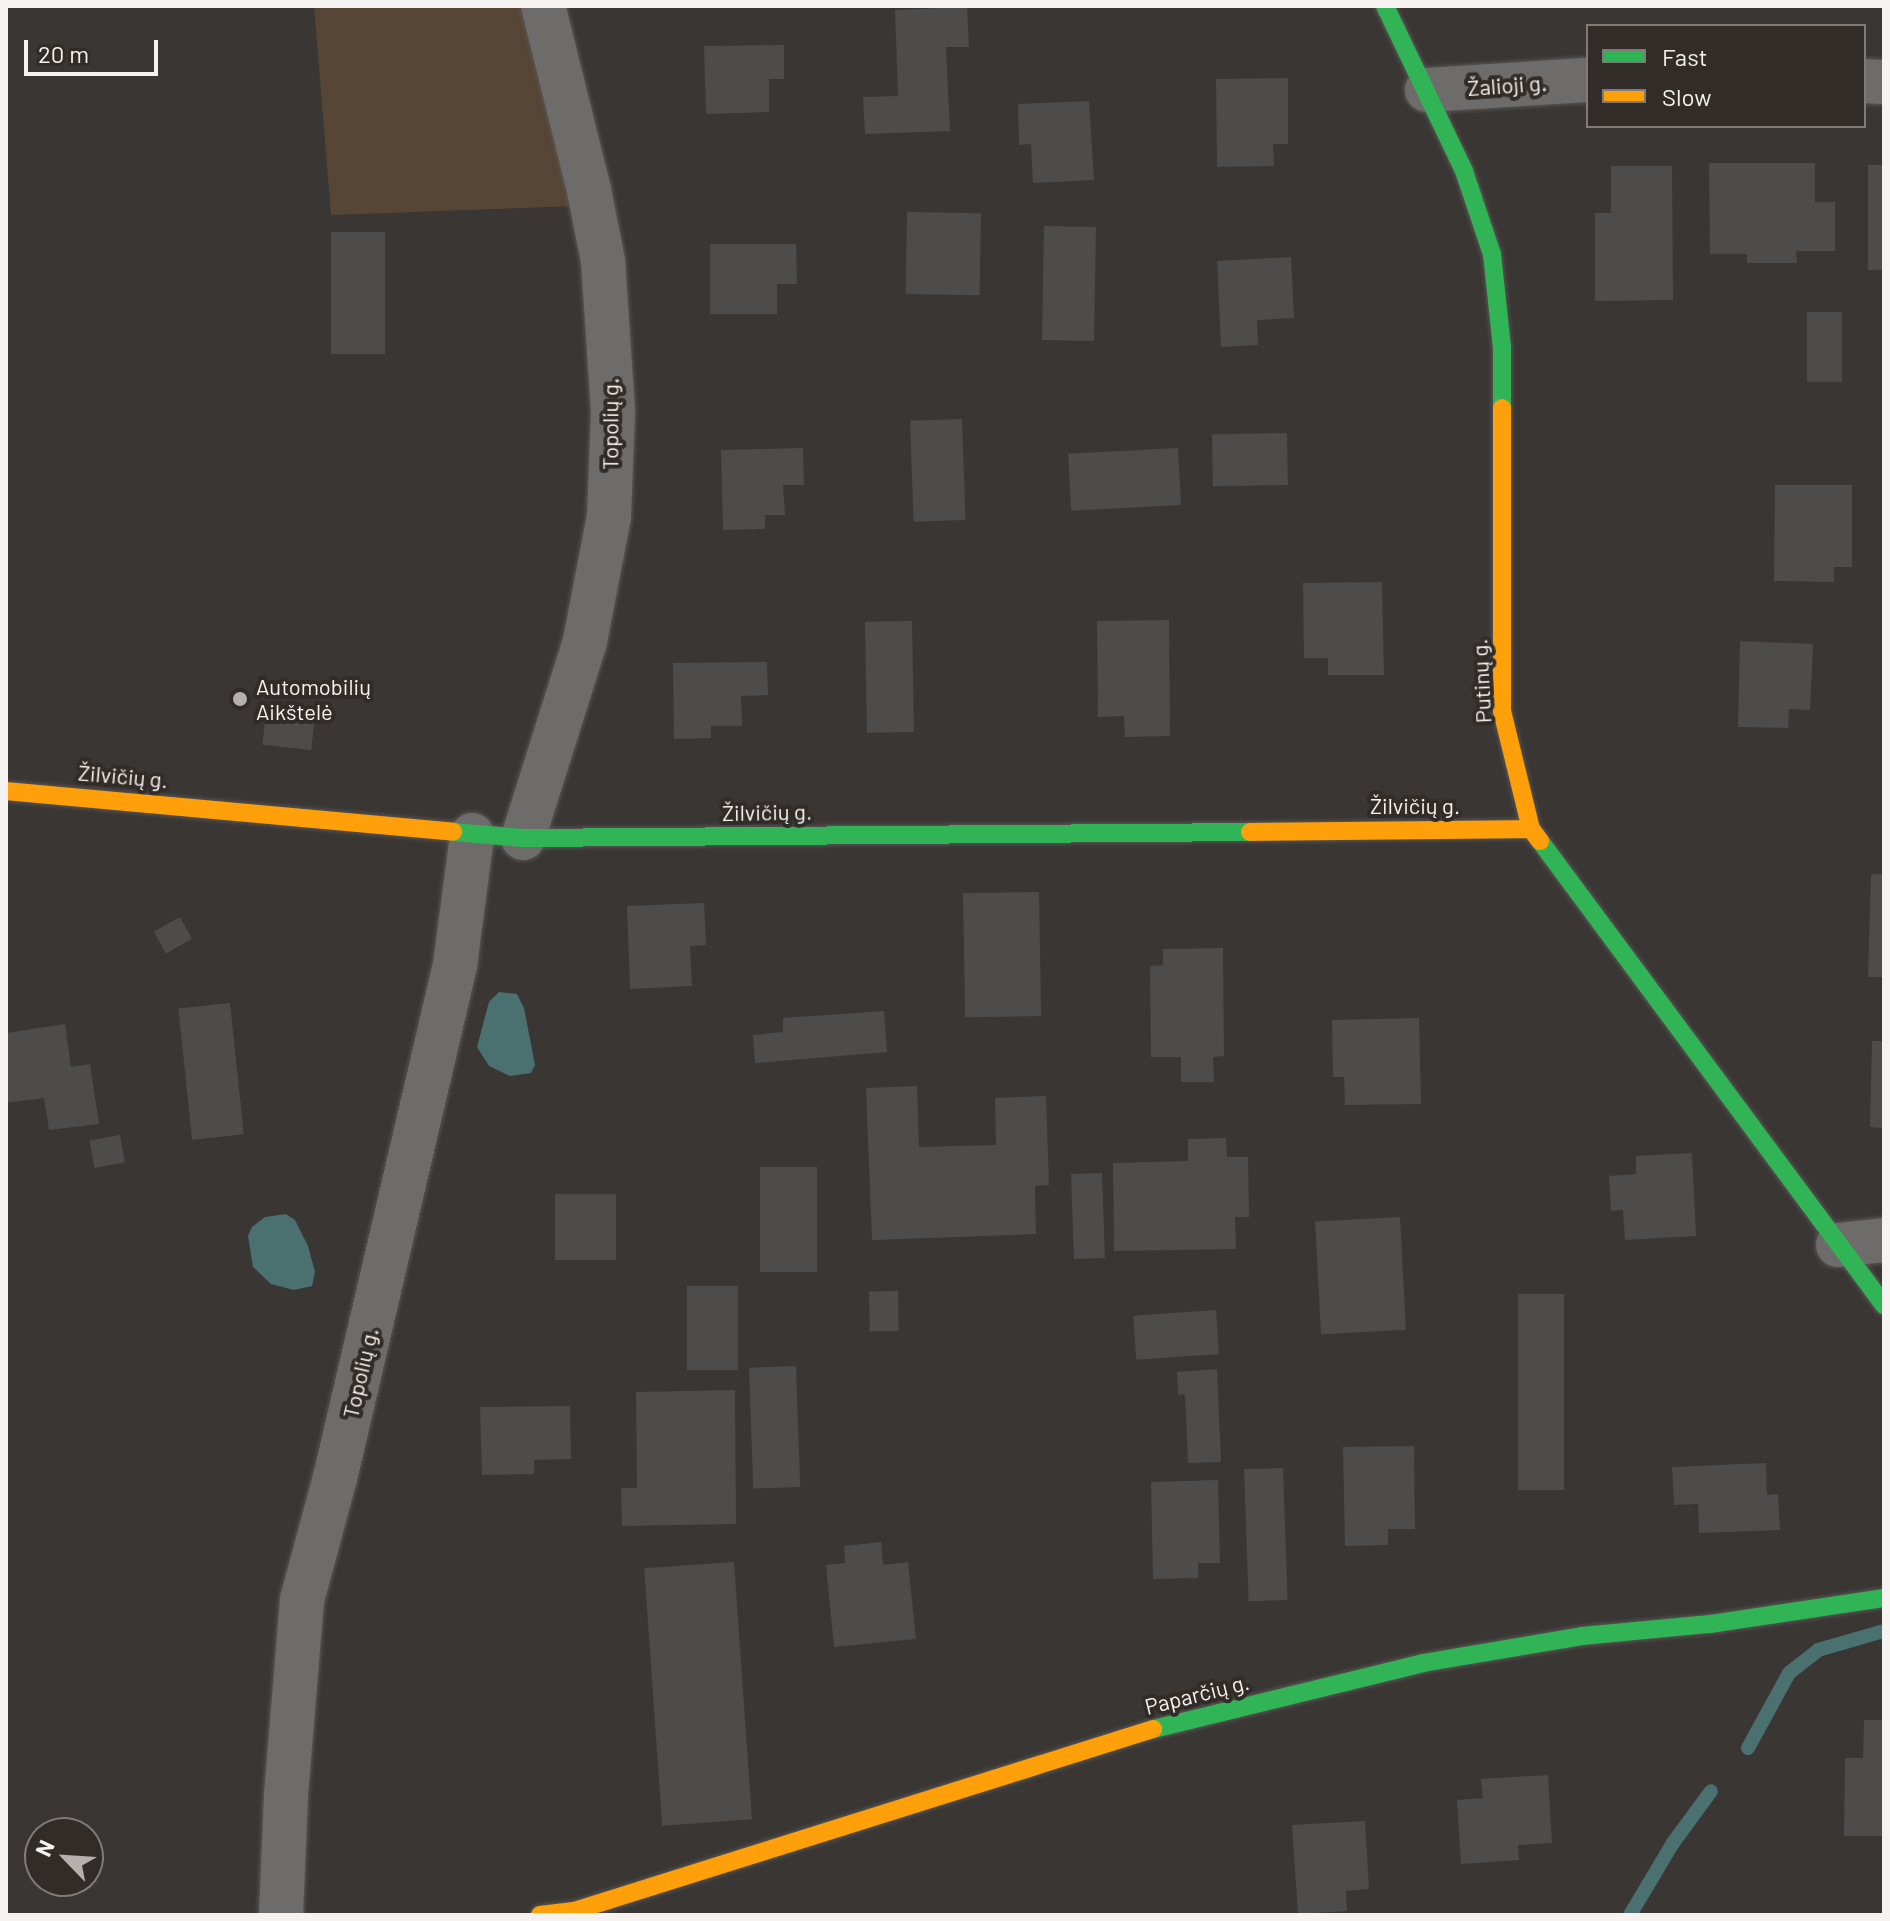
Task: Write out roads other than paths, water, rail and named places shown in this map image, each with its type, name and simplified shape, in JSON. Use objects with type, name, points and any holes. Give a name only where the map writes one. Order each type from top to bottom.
[{"type":"street","name":"Topolių g.","points":[[523,838],[585,641],[609,516],[613,411],[603,261],[589,190],[543,6]]},
{"type":"street","name":"Putinų g.","points":[[1385,6],[1464,171],[1492,254],[1502,347],[1502,711],[1531,829],[1884,1305]]},
{"type":"street","name":"Žalioji g.","points":[[1427,90],[1586,80]]},
{"type":"street","name":"Žilvičių g.","points":[[6,791],[523,838],[1531,829]]},
{"type":"street","name":"Topolių g.","points":[[281,1915],[286,1795],[302,1600],[335,1478],[455,965],[472,835]]},
{"type":"street","points":[[1838,1245],[1884,1240]]},
{"type":"street","name":"Paparčių g.","points":[[540,1915],[574,1911],[1128,1735],[1423,1663],[1582,1636],[1710,1624],[1884,1598]]},
{"type":"water","points":[[499,992],[517,994],[524,1008],[535,1065],[531,1073],[510,1076],[489,1066],[477,1047],[489,1002]]},
{"type":"water","points":[[286,1214],[295,1220],[308,1246],[315,1272],[312,1286],[294,1290],[271,1284],[253,1267],[248,1236],[252,1227],[265,1217]]},
{"type":"waterway","points":[[1748,1748],[1789,1673],[1818,1650],[1884,1631]]},
{"type":"waterway","points":[[1630,1915],[1673,1843],[1711,1791]]},
{"type":"place","name":"Automobilių Aikštelė","points":[[240,699]]}]
